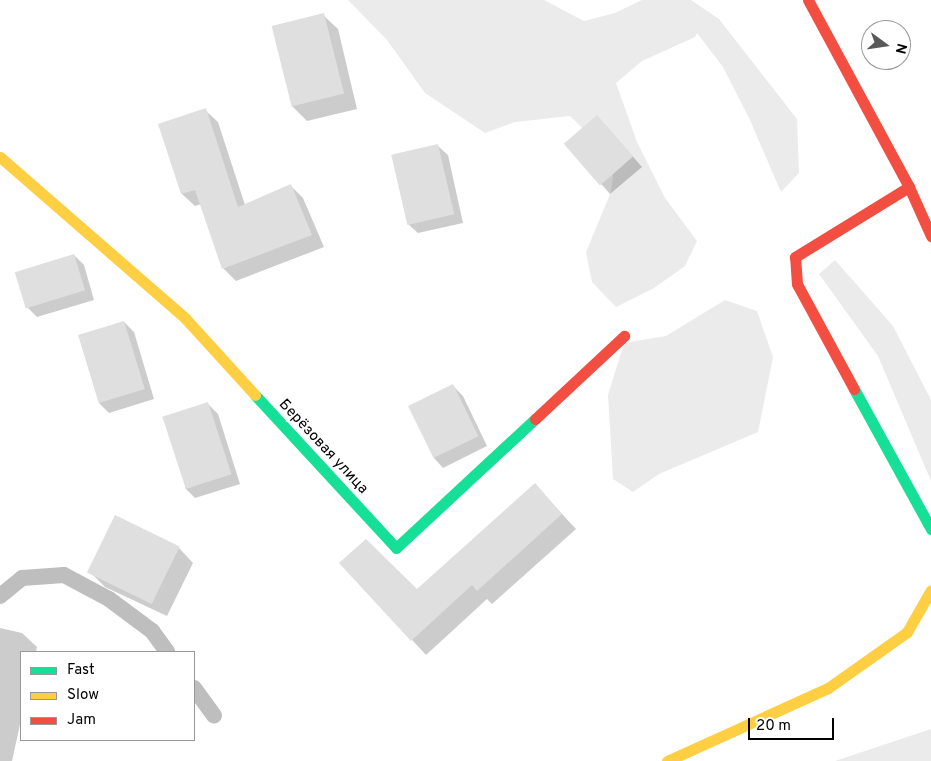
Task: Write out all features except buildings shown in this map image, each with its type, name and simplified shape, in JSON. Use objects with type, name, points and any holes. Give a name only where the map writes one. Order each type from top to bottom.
[{"type":"street","points":[[808,0],[909,187],[931,236]]},
{"type":"street","name":"Берёзовая улица","points":[[0,157],[185,318],[396,548],[624,336]]},
{"type":"street","points":[[909,187],[795,257],[798,284],[931,529]]},
{"type":"street","points":[[667,761],[828,688],[907,632],[931,590]]},
{"type":"lane","points":[[0,596],[22,578],[64,575],[108,599],[152,631],[166,651]]},
{"type":"lane","points":[[195,689],[214,716]]},
{"type":"shaded area","points":[[348,0],[544,0],[584,21],[615,13],[642,0],[691,0],[719,19],[797,119],[799,173],[781,192],[749,118],[723,67],[697,33],[695,37],[642,61],[616,83],[637,142],[665,198],[697,241],[685,266],[654,288],[616,307],[592,282],[586,252],[611,192],[615,160],[570,116],[515,122],[485,133],[425,93],[387,40]]},
{"type":"shaded area","points":[[835,260],[893,326],[931,400],[931,481],[878,356],[819,274]]},
{"type":"shaded area","points":[[725,300],[757,311],[773,357],[758,432],[659,474],[633,492],[613,479],[608,395],[624,343],[666,336]]},
{"type":"shaded area","points":[[931,729],[931,761],[835,761]]},
{"type":"traffic: fast","points":[[854,389],[931,529]]},
{"type":"traffic: fast","points":[[255,395],[396,548],[535,419]]},
{"type":"traffic: slow","points":[[0,157],[185,318],[255,395]]},
{"type":"traffic: slow","points":[[667,761],[828,688],[907,632],[931,590]]},
{"type":"traffic: jam","points":[[808,0],[909,187],[931,236]]},
{"type":"traffic: jam","points":[[854,389],[797,284],[795,257],[909,187]]},
{"type":"traffic: jam","points":[[535,419],[624,336]]}]
